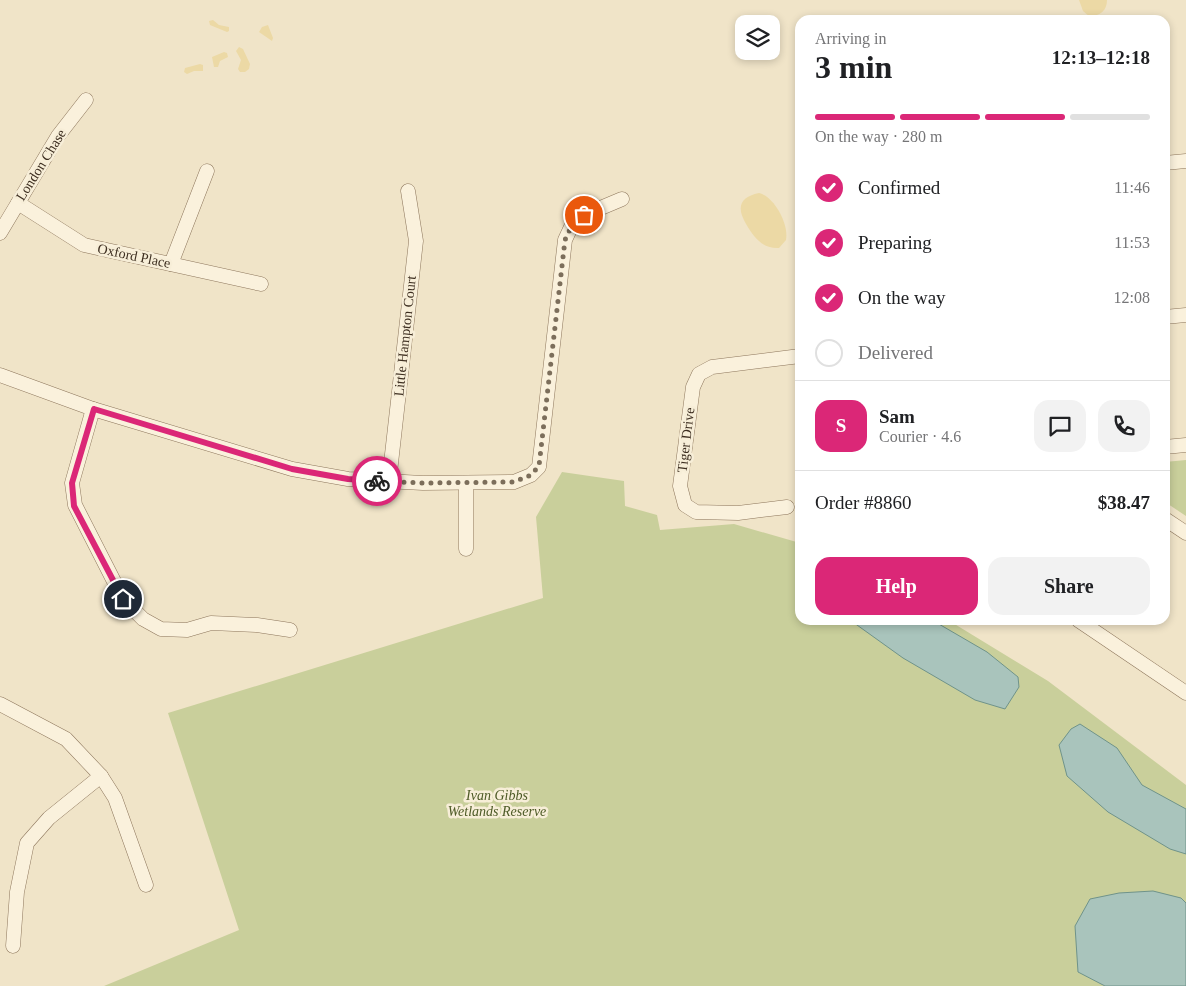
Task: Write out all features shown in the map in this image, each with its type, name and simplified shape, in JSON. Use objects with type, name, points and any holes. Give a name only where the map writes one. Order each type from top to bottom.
[{"type":"street","name":"London Chase","points":[[0,233],[58,136],[86,100]]},
{"type":"street","points":[[1170,163],[1186,161]]},
{"type":"street","points":[[170,264],[207,171]]},
{"type":"street","name":"Little Hampton Court","points":[[389,481],[416,241],[408,191]]},
{"type":"street","points":[[0,375],[94,409],[292,469],[348,479],[423,483],[514,482],[531,475],[539,466],[565,240],[572,225],[584,215],[622,199]]},
{"type":"street","name":"Oxford Place","points":[[18,203],[84,245],[261,284]]},
{"type":"street","points":[[1170,317],[1186,315]]},
{"type":"street","name":"Tiger Drive","points":[[787,507],[738,513],[696,512],[685,504],[680,486],[693,387],[699,374],[712,367],[795,357]]},
{"type":"street","points":[[94,409],[72,483],[74,506],[123,599],[143,619],[161,630],[187,630],[211,623],[256,625],[290,630]]},
{"type":"street","points":[[1170,447],[1186,445]]},
{"type":"street","points":[[466,483],[466,549]]},
{"type":"street","points":[[1170,522],[1186,533]]},
{"type":"street","points":[[1085,625],[1186,693]]},
{"type":"street","points":[[0,704],[66,740],[101,776],[115,798],[146,885]]},
{"type":"street","points":[[13,946],[17,892],[27,844],[49,818],[101,776]]},
{"type":"green space","points":[[1186,460],[1186,516],[1170,505],[1170,462]]},
{"type":"green space","name":"Ivan Gibbs Wetlands Reserve","points":[[562,472],[624,481],[625,506],[657,515],[660,530],[734,524],[795,542],[795,625],[956,625],[1048,681],[1186,785],[1186,986],[104,986],[239,930],[168,713],[543,598],[536,517]]},
{"type":"sand","points":[[1079,0],[1107,0],[1106,7],[1097,15],[1088,15],[1083,11]]},
{"type":"sand","points":[[213,20],[219,25],[229,27],[229,31],[227,32],[210,25],[209,21]]},
{"type":"sand","points":[[268,25],[273,38],[272,41],[259,32],[262,27]]},
{"type":"sand","points":[[239,47],[243,49],[250,64],[249,69],[245,72],[240,72],[238,69],[241,60],[236,51]]},
{"type":"sand","points":[[224,52],[227,53],[228,57],[220,61],[218,67],[214,67],[212,57]]},
{"type":"sand","points":[[203,65],[203,71],[194,71],[187,74],[184,72],[185,68]]},
{"type":"sand","points":[[759,193],[770,200],[780,212],[783,220],[786,240],[779,248],[768,247],[759,241],[746,224],[741,213],[744,200]]},
{"type":"water","points":[[857,625],[941,625],[987,652],[1018,677],[1019,687],[1005,709],[975,700],[903,658]]},
{"type":"water","points":[[1080,724],[1117,748],[1142,785],[1186,809],[1186,854],[1170,849],[1108,812],[1067,776],[1059,745],[1071,729]]},
{"type":"water","points":[[1153,891],[1181,898],[1186,903],[1186,986],[1105,986],[1078,972],[1075,926],[1090,899],[1119,893]]},
{"type":"way so far","points":[[377,481],[423,483],[514,482],[531,475],[539,466],[565,240],[572,225],[584,215]]},
{"type":"route","points":[[123,599],[74,506],[72,483],[94,409],[292,469],[348,479],[377,481]]}]
